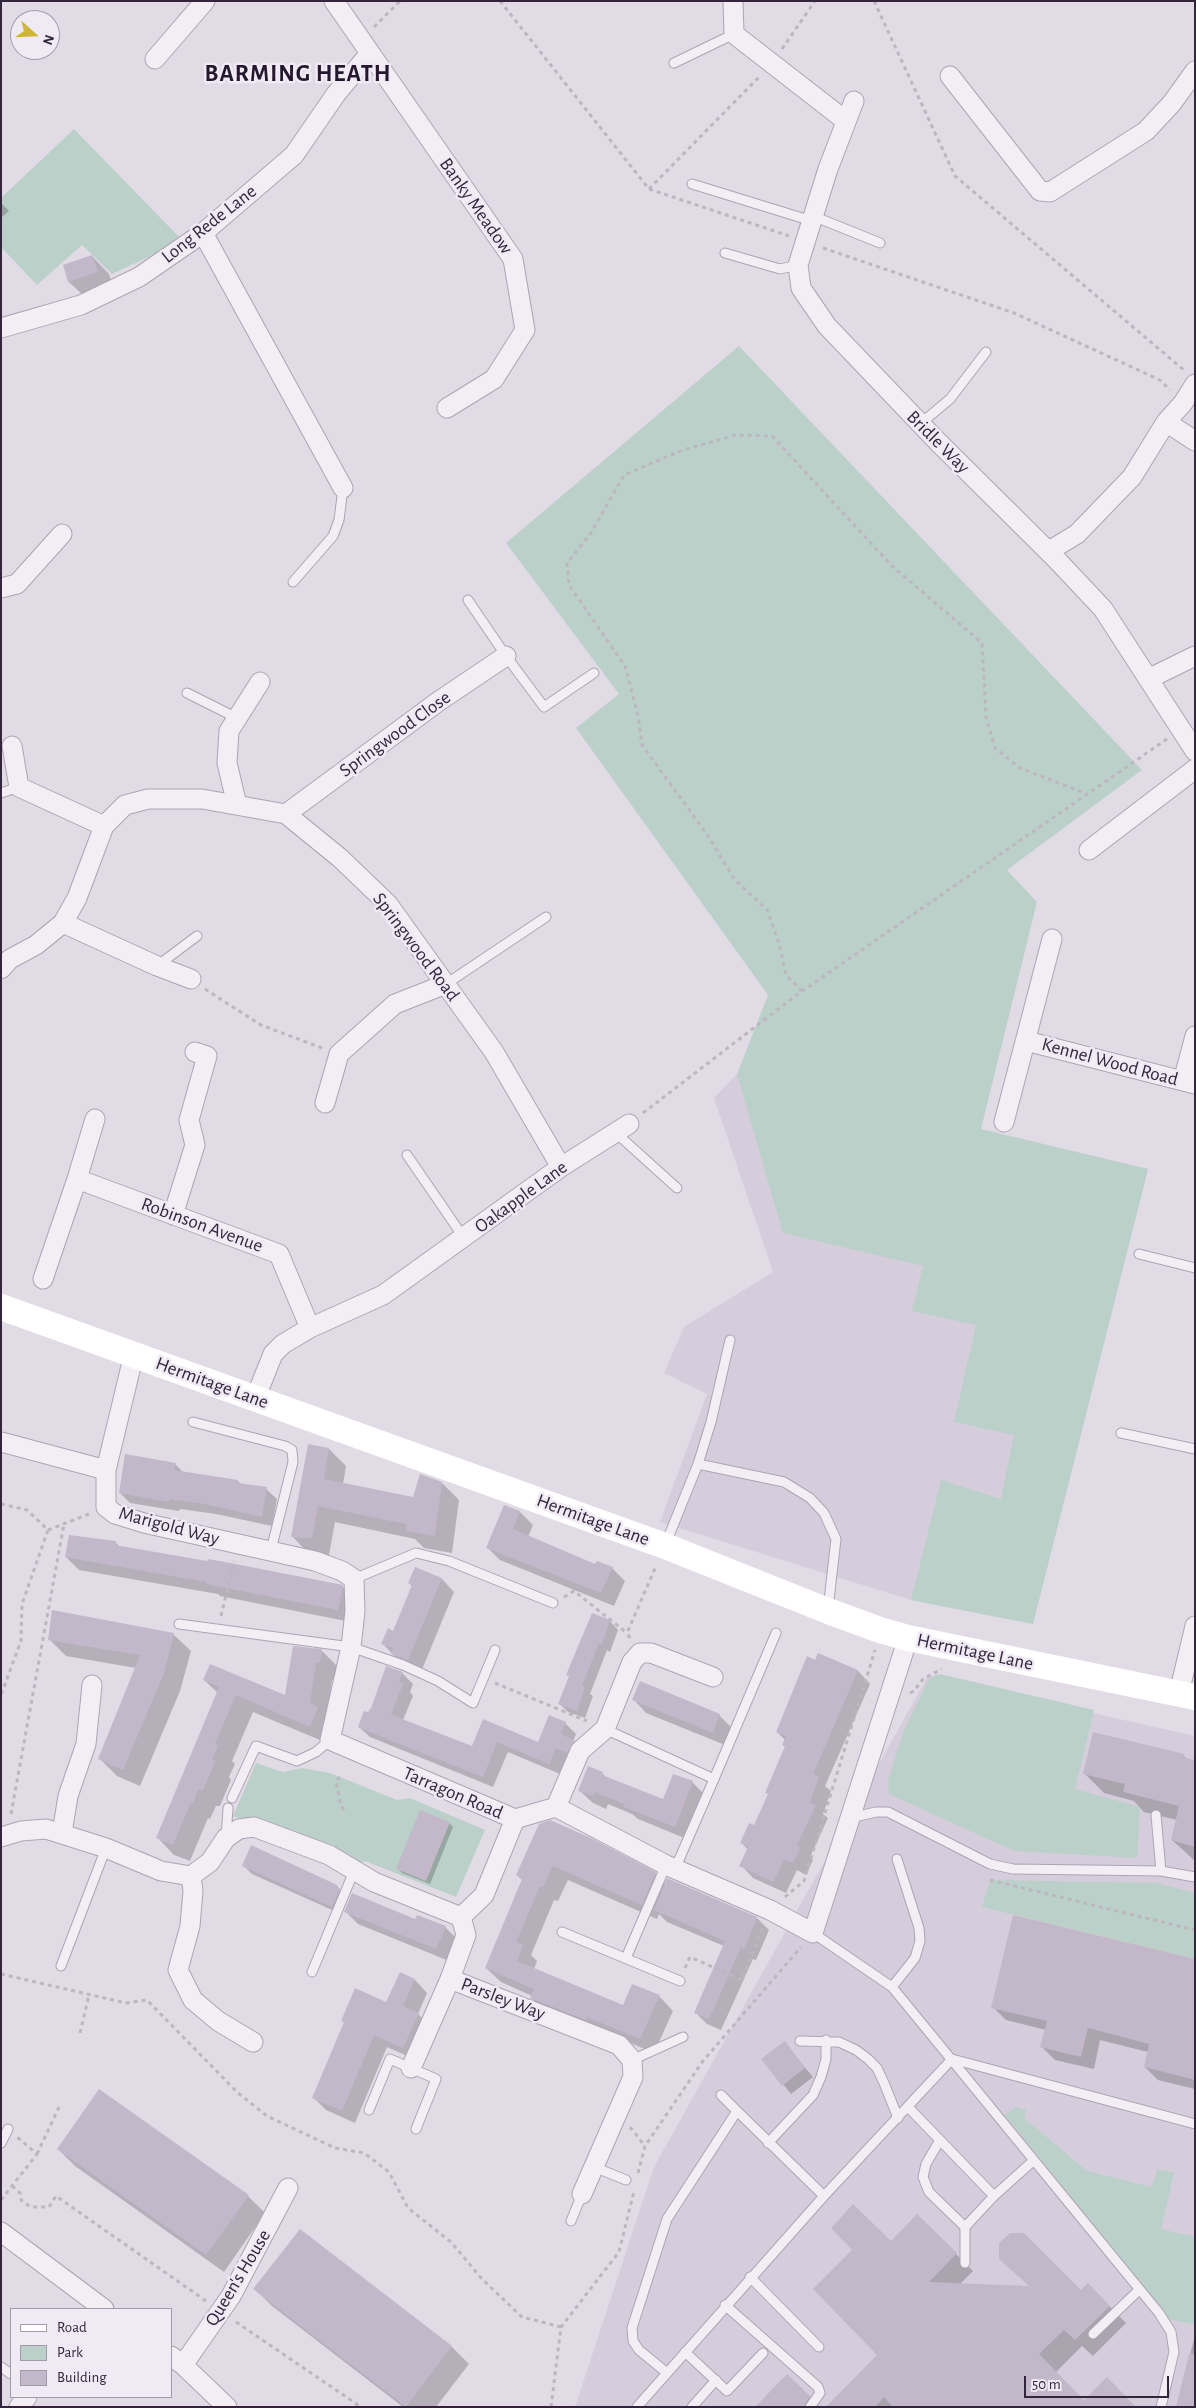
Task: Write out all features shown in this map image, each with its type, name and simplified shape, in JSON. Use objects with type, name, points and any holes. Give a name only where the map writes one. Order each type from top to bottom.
[{"type":"main road","name":"Hermitage Lane","points":[[1,1307],[665,1546],[828,1612],[880,1630],[908,1638],[1187,1695]]},
{"type":"street","points":[[155,59],[205,1]]},
{"type":"street","name":"Banky Meadow","points":[[334,1],[513,259],[525,330],[494,379],[447,408]]},
{"type":"street","points":[[733,1],[734,34],[846,121]]},
{"type":"street","name":"Long Rede Lane","points":[[1,328],[81,305],[140,277],[204,232],[294,155],[336,94],[365,47]]},
{"type":"street","points":[[950,76],[1040,191],[1050,192],[1146,131],[1172,103],[1195,71]]},
{"type":"street","name":"Bridle Way","points":[[854,100],[798,265],[801,288],[827,326],[920,424],[1049,551],[1103,609],[1195,751]]},
{"type":"street","points":[[204,232],[343,488]]},
{"type":"street","points":[[1049,551],[1077,534],[1132,477],[1166,422],[1183,404],[1192,379]]},
{"type":"street","points":[[1166,422],[1195,441]]},
{"type":"street","points":[[1,588],[17,584],[62,534]]},
{"type":"street","name":"Springwood Close","points":[[286,814],[431,707],[506,656]]},
{"type":"street","points":[[1148,679],[1195,656]]},
{"type":"street","points":[[237,805],[227,763],[229,731],[260,682]]},
{"type":"street","points":[[12,746],[10,790],[104,826]]},
{"type":"street","points":[[1090,850],[1195,769]]},
{"type":"street","name":"Springwood Road","points":[[1,969],[10,959],[36,945],[64,924],[77,898],[104,826],[125,805],[148,799],[202,799],[286,814],[340,858],[388,904],[494,1052],[561,1167]]},
{"type":"street","points":[[64,924],[157,966],[191,979]]},
{"type":"street","points":[[1004,1122],[1052,939]]},
{"type":"street","points":[[325,1103],[339,1054],[395,1004],[446,984]]},
{"type":"street","points":[[1189,1083],[1195,1036]]},
{"type":"street","name":"Kennel Wood Road","points":[[1026,1040],[1189,1083]]},
{"type":"street","points":[[173,1215],[195,1145],[189,1120],[207,1056],[195,1052]]},
{"type":"street","points":[[43,1279],[78,1179],[95,1119]]},
{"type":"street","name":"Oakapple Lane","points":[[255,1399],[273,1354],[284,1344],[310,1328],[383,1295],[561,1167],[622,1128]]},
{"type":"street","name":"Robinson Avenue","points":[[78,1179],[279,1254],[310,1328]]},
{"type":"street","name":"Marigold Way","points":[[134,1354],[106,1470],[106,1507],[115,1514],[144,1523],[315,1561],[342,1571],[354,1579]]},
{"type":"street","points":[[1,1442],[106,1470]]},
{"type":"street","points":[[330,1740],[351,1646],[355,1611],[354,1579]]},
{"type":"street","points":[[1187,1695],[1195,1626]]},
{"type":"street","points":[[713,1677],[651,1652],[640,1653],[632,1662],[605,1729],[580,1752],[556,1807],[671,1867],[770,1910],[813,1933],[908,1638]]},
{"type":"street","points":[[62,1833],[68,1796],[86,1744],[92,1685]]},
{"type":"street","name":"Tarragon Road","points":[[330,1740],[515,1819],[556,1807]]},
{"type":"street","points":[[4,1836],[21,1831],[46,1829],[106,1848],[161,1871],[191,1876],[210,1862],[226,1838],[239,1829],[254,1827],[329,1855],[374,1882],[461,1917],[484,1895],[515,1819]]},
{"type":"street","points":[[191,1876],[193,1890],[190,1926],[178,1970],[193,2000],[218,2021],[253,2042]]},
{"type":"street","name":"Parsley Way","points":[[461,1917],[466,1935],[450,1979],[619,2045],[632,2060]]},
{"type":"street","points":[[411,2068],[450,1979]]},
{"type":"street","points":[[582,2194],[633,2077],[632,2060]]},
{"type":"street","name":"Queen's House","points":[[177,2360],[231,2296],[288,2188]]},
{"type":"street","points":[[1,2232],[102,2308]]},
{"type":"street","points":[[177,2360],[227,2407]]},
{"type":"lane","points":[[674,63],[734,34]]},
{"type":"lane","points":[[692,184],[813,218],[880,243]]},
{"type":"lane","points":[[725,253],[780,269],[798,265]]},
{"type":"lane","points":[[920,424],[950,399],[986,352]]},
{"type":"lane","points":[[293,582],[333,536],[339,520],[343,488]]},
{"type":"lane","points":[[468,600],[544,707],[594,673]]},
{"type":"lane","points":[[187,693],[237,718]]},
{"type":"lane","points":[[446,984],[546,917]]},
{"type":"lane","points":[[157,966],[197,936]]},
{"type":"lane","points":[[622,1128],[677,1188]]},
{"type":"lane","points":[[407,1155],[464,1238]]},
{"type":"lane","points":[[1138,1254],[1195,1268]]},
{"type":"lane","points":[[665,1546],[698,1464],[711,1422],[730,1340]]},
{"type":"lane","points":[[193,1422],[285,1446],[292,1450],[293,1462],[271,1550]]},
{"type":"lane","points":[[1121,1433],[1195,1449]]},
{"type":"lane","points":[[698,1464],[784,1482],[810,1498],[824,1513],[836,1539],[828,1612]]},
{"type":"lane","points":[[354,1579],[416,1553],[449,1561],[553,1603]]},
{"type":"lane","points":[[179,1624],[351,1646],[438,1681],[473,1703],[495,1650]]},
{"type":"lane","points":[[626,1958],[714,1779],[776,1634]]},
{"type":"lane","points":[[605,1729],[714,1779]]},
{"type":"lane","points":[[232,1798],[256,1746],[296,1761],[316,1752],[330,1740]]},
{"type":"lane","points":[[226,1838],[228,1808]]},
{"type":"lane","points":[[850,1818],[876,1812],[888,1812],[990,1864],[1013,1869],[1161,1871],[1195,1877]]},
{"type":"lane","points":[[1156,1815],[1161,1871]]},
{"type":"lane","points":[[61,1966],[106,1848]]},
{"type":"lane","points":[[892,1988],[915,1958],[920,1941],[919,1928],[897,1859]]},
{"type":"lane","points":[[312,1972],[354,1871]]},
{"type":"lane","points":[[562,1932],[680,1980]]},
{"type":"lane","points":[[813,1933],[892,1988],[952,2059],[1171,2332],[1174,2352],[1161,2407]]},
{"type":"lane","points":[[632,2060],[683,2037]]},
{"type":"lane","points":[[768,2143],[813,2095],[826,2059],[826,2040]]},
{"type":"lane","points":[[800,2041],[826,2040],[839,2042],[856,2050],[868,2059],[880,2076],[898,2118]]},
{"type":"lane","points":[[369,2110],[390,2059],[436,2079],[416,2129]]},
{"type":"lane","points":[[637,2407],[750,2277],[952,2059]]},
{"type":"lane","points":[[952,2059],[1195,2124]]},
{"type":"lane","points":[[721,2095],[824,2196]]},
{"type":"lane","points":[[908,2107],[994,2196]]},
{"type":"lane","points":[[666,2373],[639,2350],[633,2341],[632,2328],[667,2219],[737,2111]]},
{"type":"lane","points":[[1,2143],[8,2129]]},
{"type":"lane","points":[[940,2140],[926,2164],[923,2177],[929,2192],[965,2227]]},
{"type":"lane","points":[[965,2262],[965,2227],[994,2196],[1033,2160]]},
{"type":"lane","points":[[594,2167],[626,2180]]},
{"type":"lane","points":[[571,2222],[582,2194]]},
{"type":"lane","points":[[750,2277],[819,2347]]},
{"type":"lane","points":[[1093,2334],[1139,2290]]},
{"type":"lane","points":[[725,2305],[818,2386],[820,2394],[810,2407]]},
{"type":"lane","points":[[685,2352],[727,2391],[763,2353]]},
{"type":"lane","points":[[692,2407],[716,2380]]},
{"type":"path","points":[[365,47],[400,1]]},
{"type":"path","points":[[500,1],[649,189],[1014,313],[1160,380],[1183,404]]},
{"type":"path","points":[[649,189],[771,64],[815,1]]},
{"type":"path","points":[[874,1],[955,176],[1192,379]]},
{"type":"path","points":[[802,991],[786,975],[779,943],[766,910],[735,880],[706,833],[642,744],[638,715],[625,666],[569,585],[567,563],[591,533],[624,475],[683,450],[736,435],[772,436],[892,566],[982,643],[986,717],[995,748],[1020,768],[1087,794]]},
{"type":"path","points":[[622,1128],[802,991],[1181,729]]},
{"type":"path","points":[[191,979],[261,1025],[339,1054]]},
{"type":"path","points":[[1,1504],[27,1510],[48,1530]]},
{"type":"path","points":[[48,1530],[106,1507]]},
{"type":"path","points":[[4,1836],[64,1524]]},
{"type":"path","points":[[1,1695],[21,1641],[22,1604],[48,1530]]},
{"type":"path","points":[[218,1628],[238,1544]]},
{"type":"path","points":[[627,1633],[665,1546]]},
{"type":"path","points":[[553,1603],[574,1591],[627,1633],[640,1653]]},
{"type":"path","points":[[680,1980],[690,1957],[742,1980],[770,1910],[804,1881],[880,1630]]},
{"type":"path","points":[[863,1691],[888,1700],[914,1691],[923,1679],[938,1670],[947,1668]]},
{"type":"path","points":[[483,1678],[605,1729]]},
{"type":"path","points":[[340,1777],[336,1781],[341,1806],[345,1811]]},
{"type":"path","points":[[990,1880],[1195,1930]]},
{"type":"path","points":[[638,2175],[645,2146],[703,2060],[813,1933]]},
{"type":"path","points":[[1,1974],[126,2003],[146,2000],[238,2093],[267,2116],[335,2148],[364,2153],[389,2172],[408,2208],[452,2242],[482,2279],[522,2317],[561,2327]]},
{"type":"path","points":[[80,2032],[89,1995]]},
{"type":"path","points":[[1,2200],[37,2154],[60,2105]]},
{"type":"path","points":[[8,2129],[37,2154]]},
{"type":"path","points":[[551,2407],[561,2327],[619,2252],[636,2185]]},
{"type":"path","points":[[12,2186],[20,2192],[21,2200],[31,2207],[49,2207],[56,2196],[361,2407]]},
{"type":"shaded area","points":[[737,1074],[1148,1169],[1033,1624],[911,1600],[660,1522],[707,1394],[664,1373],[684,1327],[773,1272],[714,1098]]},
{"type":"shaded area","points":[[928,1676],[1195,1736],[1195,2407],[575,2407],[654,2167]]},
{"type":"green space","points":[[74,129],[183,241],[112,274],[82,245],[37,285],[1,247],[1,198]]},
{"type":"green space","points":[[739,346],[1142,770],[1007,870],[1037,902],[981,1129],[1148,1169],[1033,1624],[911,1600],[941,1480],[1001,1499],[1014,1435],[954,1422],[976,1325],[912,1311],[923,1266],[783,1233],[737,1074],[768,995],[576,728],[619,694],[506,543]]},
{"type":"green space","points":[[940,1674],[1094,1710],[1075,1789],[1140,1807],[1137,1858],[1014,1851],[889,1794],[888,1781],[904,1730],[927,1683],[933,1676]]},
{"type":"green space","points":[[256,1763],[283,1772],[302,1768],[330,1773],[397,1800],[410,1798],[485,1830],[456,1897],[365,1861],[356,1865],[339,1854],[233,1816]]},
{"type":"green space","points":[[990,1880],[1157,1883],[1195,1893],[1195,1959],[982,1907]]},
{"type":"green space","points":[[1015,2107],[1026,2110],[1024,2118],[1087,2171],[1152,2187],[1157,2169],[1174,2173],[1161,2229],[1195,2237],[1195,2325],[1169,2319],[1005,2115]]},
{"type":"building","points":[[92,255],[98,272],[68,282],[63,265]]},
{"type":"building","points":[[308,1444],[329,1448],[324,1479],[413,1497],[420,1474],[442,1482],[435,1536],[406,1531],[406,1524],[318,1506],[312,1538],[291,1537]]},
{"type":"building","points":[[125,1454],[176,1463],[174,1470],[238,1480],[238,1483],[267,1487],[262,1517],[205,1504],[169,1499],[169,1502],[119,1493]]},
{"type":"building","points":[[504,1505],[520,1511],[513,1529],[595,1564],[597,1561],[613,1567],[601,1593],[486,1548]]},
{"type":"building","points":[[69,1535],[116,1541],[115,1545],[207,1561],[208,1559],[343,1585],[338,1610],[206,1584],[206,1582],[65,1557]]},
{"type":"building","points":[[415,1567],[442,1578],[408,1660],[391,1654],[393,1648],[381,1644],[388,1628],[393,1631],[412,1585],[408,1583]]},
{"type":"building","points":[[52,1610],[174,1633],[164,1673],[123,1770],[98,1759],[140,1655],[48,1640]]},
{"type":"building","points":[[592,1613],[610,1620],[602,1644],[599,1643],[582,1686],[585,1687],[577,1711],[558,1704],[569,1676],[566,1675]]},
{"type":"building","points":[[293,1646],[322,1649],[320,1662],[316,1663],[310,1703],[318,1707],[310,1727],[236,1695],[215,1743],[218,1746],[212,1759],[215,1762],[203,1790],[198,1789],[193,1803],[191,1802],[173,1845],[156,1838],[219,1687],[203,1680],[210,1664],[285,1695]]},
{"type":"building","points":[[818,1653],[858,1670],[813,1774],[819,1777],[810,1802],[816,1805],[797,1845],[801,1847],[793,1863],[784,1859],[773,1882],[739,1866],[748,1847],[740,1843],[749,1823],[754,1825],[768,1794],[765,1793],[785,1746],[782,1745],[786,1736],[776,1732],[807,1656],[815,1660]]},
{"type":"building","points":[[386,1666],[403,1672],[399,1682],[403,1684],[391,1714],[397,1717],[472,1746],[483,1719],[538,1742],[549,1715],[566,1722],[561,1734],[575,1741],[567,1753],[556,1748],[549,1764],[497,1742],[483,1777],[392,1741],[358,1727],[364,1711],[368,1712],[371,1708]]},
{"type":"building","points":[[640,1681],[720,1714],[713,1733],[632,1700]]},
{"type":"building","points":[[1093,1732],[1184,1754],[1183,1757],[1195,1760],[1195,1847],[1171,1840],[1179,1806],[1123,1792],[1125,1784],[1083,1774]]},
{"type":"building","points":[[588,1766],[603,1772],[602,1775],[663,1799],[673,1774],[693,1781],[675,1827],[624,1807],[624,1804],[595,1792],[593,1796],[578,1791]]},
{"type":"building","points":[[420,1810],[450,1822],[426,1881],[396,1869]]},
{"type":"building","points":[[550,1820],[591,1838],[656,1872],[642,1905],[553,1866],[543,1887],[540,1886],[516,1942],[523,1945],[517,1961],[623,2005],[632,1984],[660,1995],[640,2039],[587,2017],[586,2020],[530,1998],[534,1989],[485,1968],[522,1879],[516,1875],[539,1824]]},
{"type":"building","points":[[251,1845],[337,1885],[336,1887],[340,1889],[332,1907],[242,1866]]},
{"type":"building","points":[[667,1878],[757,1917],[744,1949],[741,1947],[709,2019],[694,2013],[725,1941],[654,1910]]},
{"type":"building","points":[[352,1893],[415,1919],[417,1915],[446,1926],[436,1949],[344,1912]]},
{"type":"building","points":[[1013,1915],[1195,1959],[1195,2080],[1144,2067],[1149,2044],[1088,2028],[1081,2057],[1040,2047],[1047,2021],[991,2008]]},
{"type":"building","points":[[400,1972],[415,1979],[403,2006],[419,2013],[403,2048],[374,2035],[342,2111],[312,2098],[344,2022],[341,2021],[355,1988],[386,2002]]},
{"type":"building","points":[[785,2041],[805,2068],[782,2086],[761,2059]]},
{"type":"building","points":[[99,2089],[249,2195],[206,2255],[57,2149]]},
{"type":"building","points":[[853,2204],[891,2241],[917,2214],[957,2253],[929,2282],[1029,2286],[999,2259],[999,2243],[1010,2233],[1024,2233],[1081,2290],[1088,2283],[1110,2306],[1075,2340],[1064,2330],[1039,2354],[1084,2400],[1107,2377],[1136,2407],[893,2407],[884,2397],[875,2407],[826,2407],[877,2355],[813,2289],[852,2250],[831,2228]]},
{"type":"building","points":[[300,2229],[452,2346],[406,2407],[253,2289]]},
{"type":"building","points":[[1189,2354],[1195,2354],[1195,2407],[1176,2407]]},
{"type":"building","points":[[787,2374],[810,2396],[804,2407],[755,2407]]},
{"type":"district","name":"BARMING HEATH","points":[[298,74]]}]
